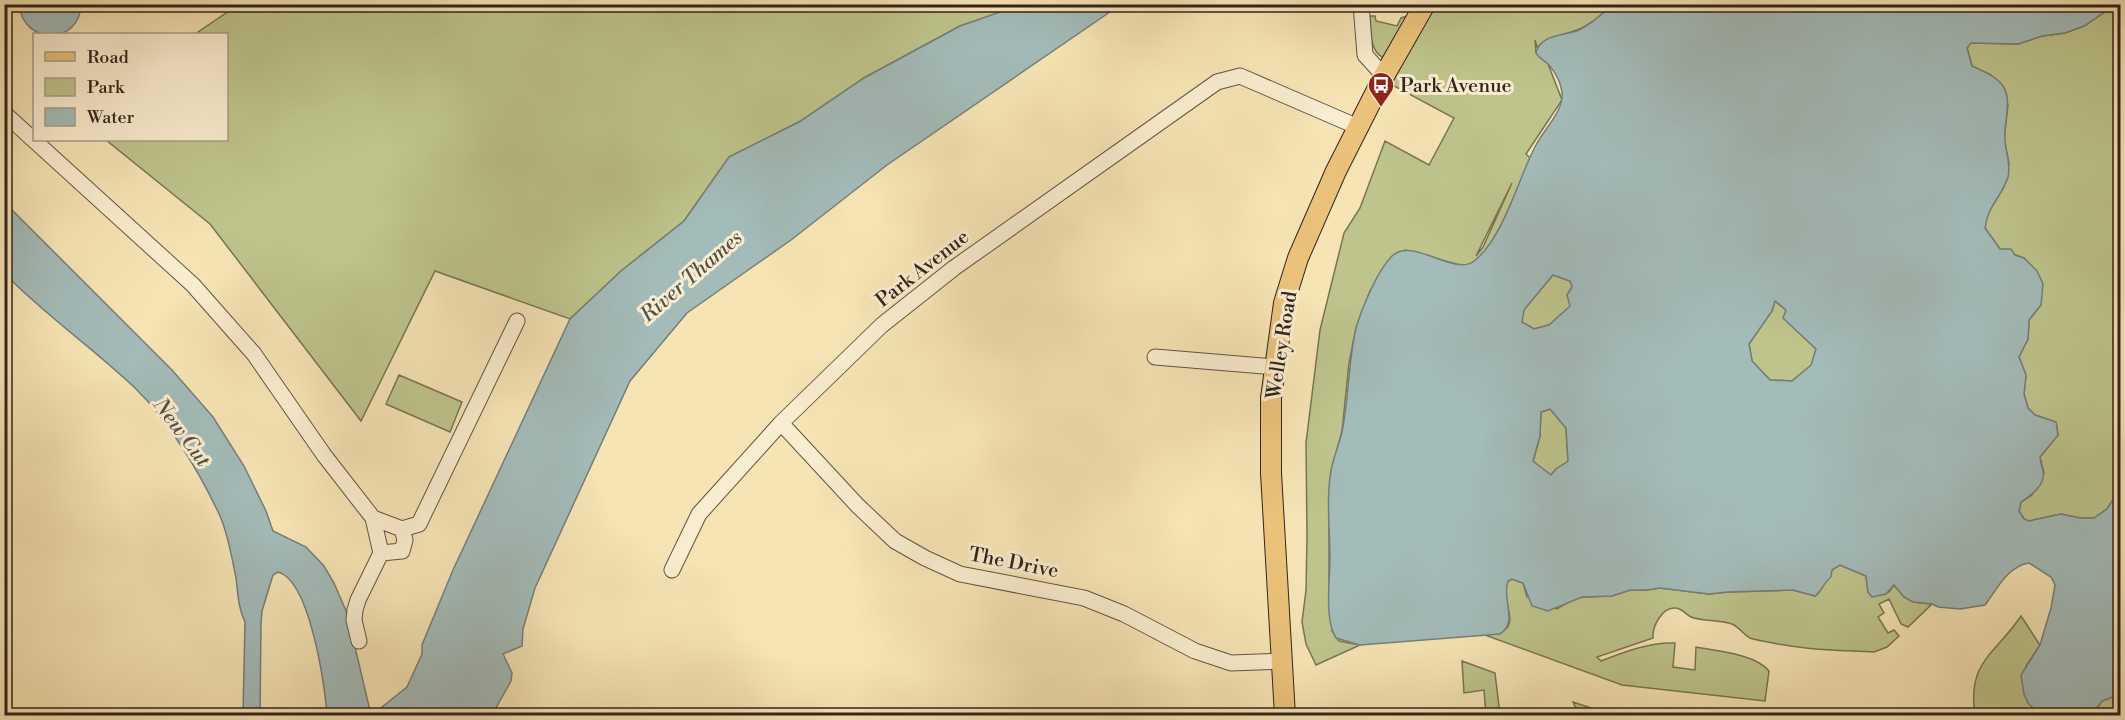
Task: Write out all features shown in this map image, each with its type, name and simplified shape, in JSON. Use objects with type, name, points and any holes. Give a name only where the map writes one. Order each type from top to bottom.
[{"type":"main road","name":"Welley Road","points":[[1285,716],[1271,473],[1272,398],[1284,303],[1298,258],[1336,171],[1384,76],[1425,4]]},
{"type":"street","points":[[1361,4],[1365,55],[1384,76]]},
{"type":"street","name":"Park Avenue","points":[[672,570],[699,514],[781,423],[882,325],[954,268],[1217,82],[1240,76],[1358,127]]},
{"type":"street","points":[[4,113],[33,139]]},
{"type":"street","points":[[35,141],[193,285],[254,354],[324,456],[373,518],[381,553],[355,610],[354,620],[359,641]]},
{"type":"street","points":[[373,518],[402,529],[419,524],[517,321]]},
{"type":"street","points":[[1155,357],[1275,367]]},
{"type":"street","name":"The Drive","points":[[781,423],[858,506],[895,541],[951,570],[960,574],[1084,598],[1124,614],[1195,651],[1231,663],[1282,661]]},
{"type":"street","points":[[381,553],[402,551],[405,540],[402,529]]},
{"type":"green space","points":[[238,5],[1023,5],[960,26],[864,78],[799,122],[729,157],[684,221],[621,271],[570,319],[435,271],[361,421],[210,224],[107,141],[228,141],[228,33],[196,33]]},
{"type":"green space","points":[[1425,5],[1612,5],[1582,28],[1551,38],[1537,47],[1535,40],[1536,53],[1548,64],[1562,100],[1526,154],[1530,158],[1513,198],[1499,229],[1483,254],[1472,263],[1460,265],[1405,250],[1370,291],[1356,328],[1349,363],[1342,431],[1331,472],[1329,501],[1329,585],[1332,631],[1339,641],[1360,645],[1316,665],[1306,644],[1302,622],[1306,590],[1306,443],[1320,330],[1344,233],[1360,208],[1385,141],[1429,165],[1454,118],[1383,80]],"holes":[[[1512,183],[1483,247],[1476,256]]]},
{"type":"green space","points":[[2115,5],[2120,5],[2120,489],[2107,509],[2094,518],[2061,514],[2029,521],[2024,519],[2019,511],[2021,502],[2032,495],[2044,473],[2040,457],[2058,435],[2056,422],[2035,415],[2028,408],[2024,394],[2026,375],[2019,357],[2028,339],[2029,320],[2041,305],[2024,258],[2000,249],[1985,228],[1987,214],[2004,187],[2009,163],[2004,139],[2008,105],[1991,75],[1972,66],[1967,48],[1971,43],[2018,44],[2042,36],[2065,33],[2084,26]]},
{"type":"green space","points":[[1415,14],[1390,56],[1382,57],[1378,54],[1372,39],[1370,16],[1375,16],[1376,21],[1397,26],[1401,18]]},
{"type":"green space","points":[[1553,275],[1570,281],[1572,287],[1567,295],[1571,306],[1549,325],[1534,329],[1522,322],[1523,310]]},
{"type":"green space","points":[[1775,301],[1786,310],[1784,318],[1816,349],[1812,365],[1792,381],[1770,380],[1752,361],[1749,344],[1772,311]]},
{"type":"green space","points":[[399,375],[462,402],[450,432],[386,404]]},
{"type":"green space","points":[[1550,409],[1566,428],[1568,462],[1551,475],[1533,462],[1540,436],[1541,412]]},
{"type":"green space","points":[[1840,565],[1866,576],[1868,592],[1889,592],[1894,585],[1904,597],[1913,602],[1932,604],[1908,627],[1901,624],[1889,599],[1879,604],[1884,613],[1878,617],[1888,633],[1894,630],[1899,636],[1887,647],[1874,652],[1808,648],[1757,640],[1750,638],[1732,624],[1695,618],[1675,608],[1666,611],[1659,618],[1653,638],[1597,657],[1601,661],[1647,646],[1675,643],[1673,667],[1695,670],[1696,647],[1735,654],[1763,665],[1769,671],[1765,701],[1622,685],[1485,635],[1506,629],[1509,623],[1506,590],[1508,581],[1512,579],[1523,583],[1527,597],[1557,609],[1582,597],[1612,596],[1630,590],[1660,588],[1709,594],[1793,590],[1815,596],[1832,570]]},
{"type":"green space","points":[[2021,616],[2040,645],[2026,666],[2040,714],[2044,715],[1975,715],[1975,682],[1979,670]]},
{"type":"green space","points":[[1462,661],[1495,673],[1500,715],[1486,715],[1484,690],[1464,693]]},
{"type":"green space","points":[[2120,694],[2120,715],[2091,716],[2102,701]]},
{"type":"green space","points":[[1573,702],[1612,715],[1579,715]]},
{"type":"water","name":"River Thames","points":[[1023,4],[1120,5],[887,165],[791,240],[687,313],[630,381],[535,588],[523,629],[522,646],[503,654],[512,673],[511,681],[492,715],[372,715],[407,687],[422,654],[422,645],[453,570],[570,319],[621,271],[684,221],[729,157],[799,122],[864,78],[960,26]]},
{"type":"water","points":[[19,5],[81,5],[78,18],[71,28],[62,33],[38,33],[23,18]]},
{"type":"water","points":[[1612,5],[2115,5],[2084,26],[2065,33],[2042,36],[2018,44],[1971,43],[1967,48],[1972,66],[1997,79],[2006,92],[2007,99],[2005,134],[2009,173],[1989,213],[1985,228],[2000,249],[2011,249],[2015,255],[2024,258],[2037,271],[2043,284],[2041,305],[2029,320],[2028,339],[2019,357],[2026,375],[2024,394],[2028,408],[2035,415],[2056,422],[2058,435],[2040,457],[2043,476],[2040,485],[2021,502],[2019,511],[2024,519],[2029,521],[2061,514],[2094,518],[2107,509],[2120,489],[2120,694],[2102,701],[2091,715],[2040,715],[2028,703],[2024,694],[2021,675],[2040,645],[2055,585],[2051,577],[2029,563],[2009,573],[1985,605],[1960,609],[1913,602],[1904,597],[1894,585],[1886,594],[1872,597],[1868,592],[1866,576],[1840,565],[1832,570],[1831,577],[1815,596],[1793,590],[1709,594],[1660,588],[1630,590],[1612,596],[1582,597],[1548,611],[1532,606],[1523,583],[1512,579],[1508,581],[1506,588],[1508,623],[1506,629],[1500,634],[1360,645],[1336,638],[1332,630],[1329,610],[1328,503],[1332,466],[1344,419],[1351,354],[1356,328],[1366,300],[1386,263],[1400,251],[1422,253],[1466,265],[1485,251],[1510,207],[1536,145],[1561,104],[1562,93],[1558,80],[1549,65],[1537,55],[1538,47],[1547,39],[1584,28]],"holes":[[[1553,275],[1570,281],[1572,287],[1567,295],[1570,306],[1549,325],[1534,329],[1522,322],[1524,310]],[[1775,301],[1786,310],[1783,318],[1816,349],[1811,365],[1792,381],[1770,380],[1752,361],[1749,344],[1772,311]],[[1550,409],[1566,428],[1568,461],[1551,475],[1533,461],[1540,436],[1541,412]]]},
{"type":"water","name":"New Cut","points":[[4,202],[172,370],[213,417],[244,466],[273,531],[306,547],[324,566],[347,613],[371,715],[327,715],[319,659],[307,613],[299,594],[289,579],[278,572],[273,575],[262,611],[260,715],[243,715],[245,622],[240,606],[230,546],[220,516],[183,448],[148,401],[5,274]]},
{"type":"place","name":"Park Avenue","points":[[1381,108]]}]
